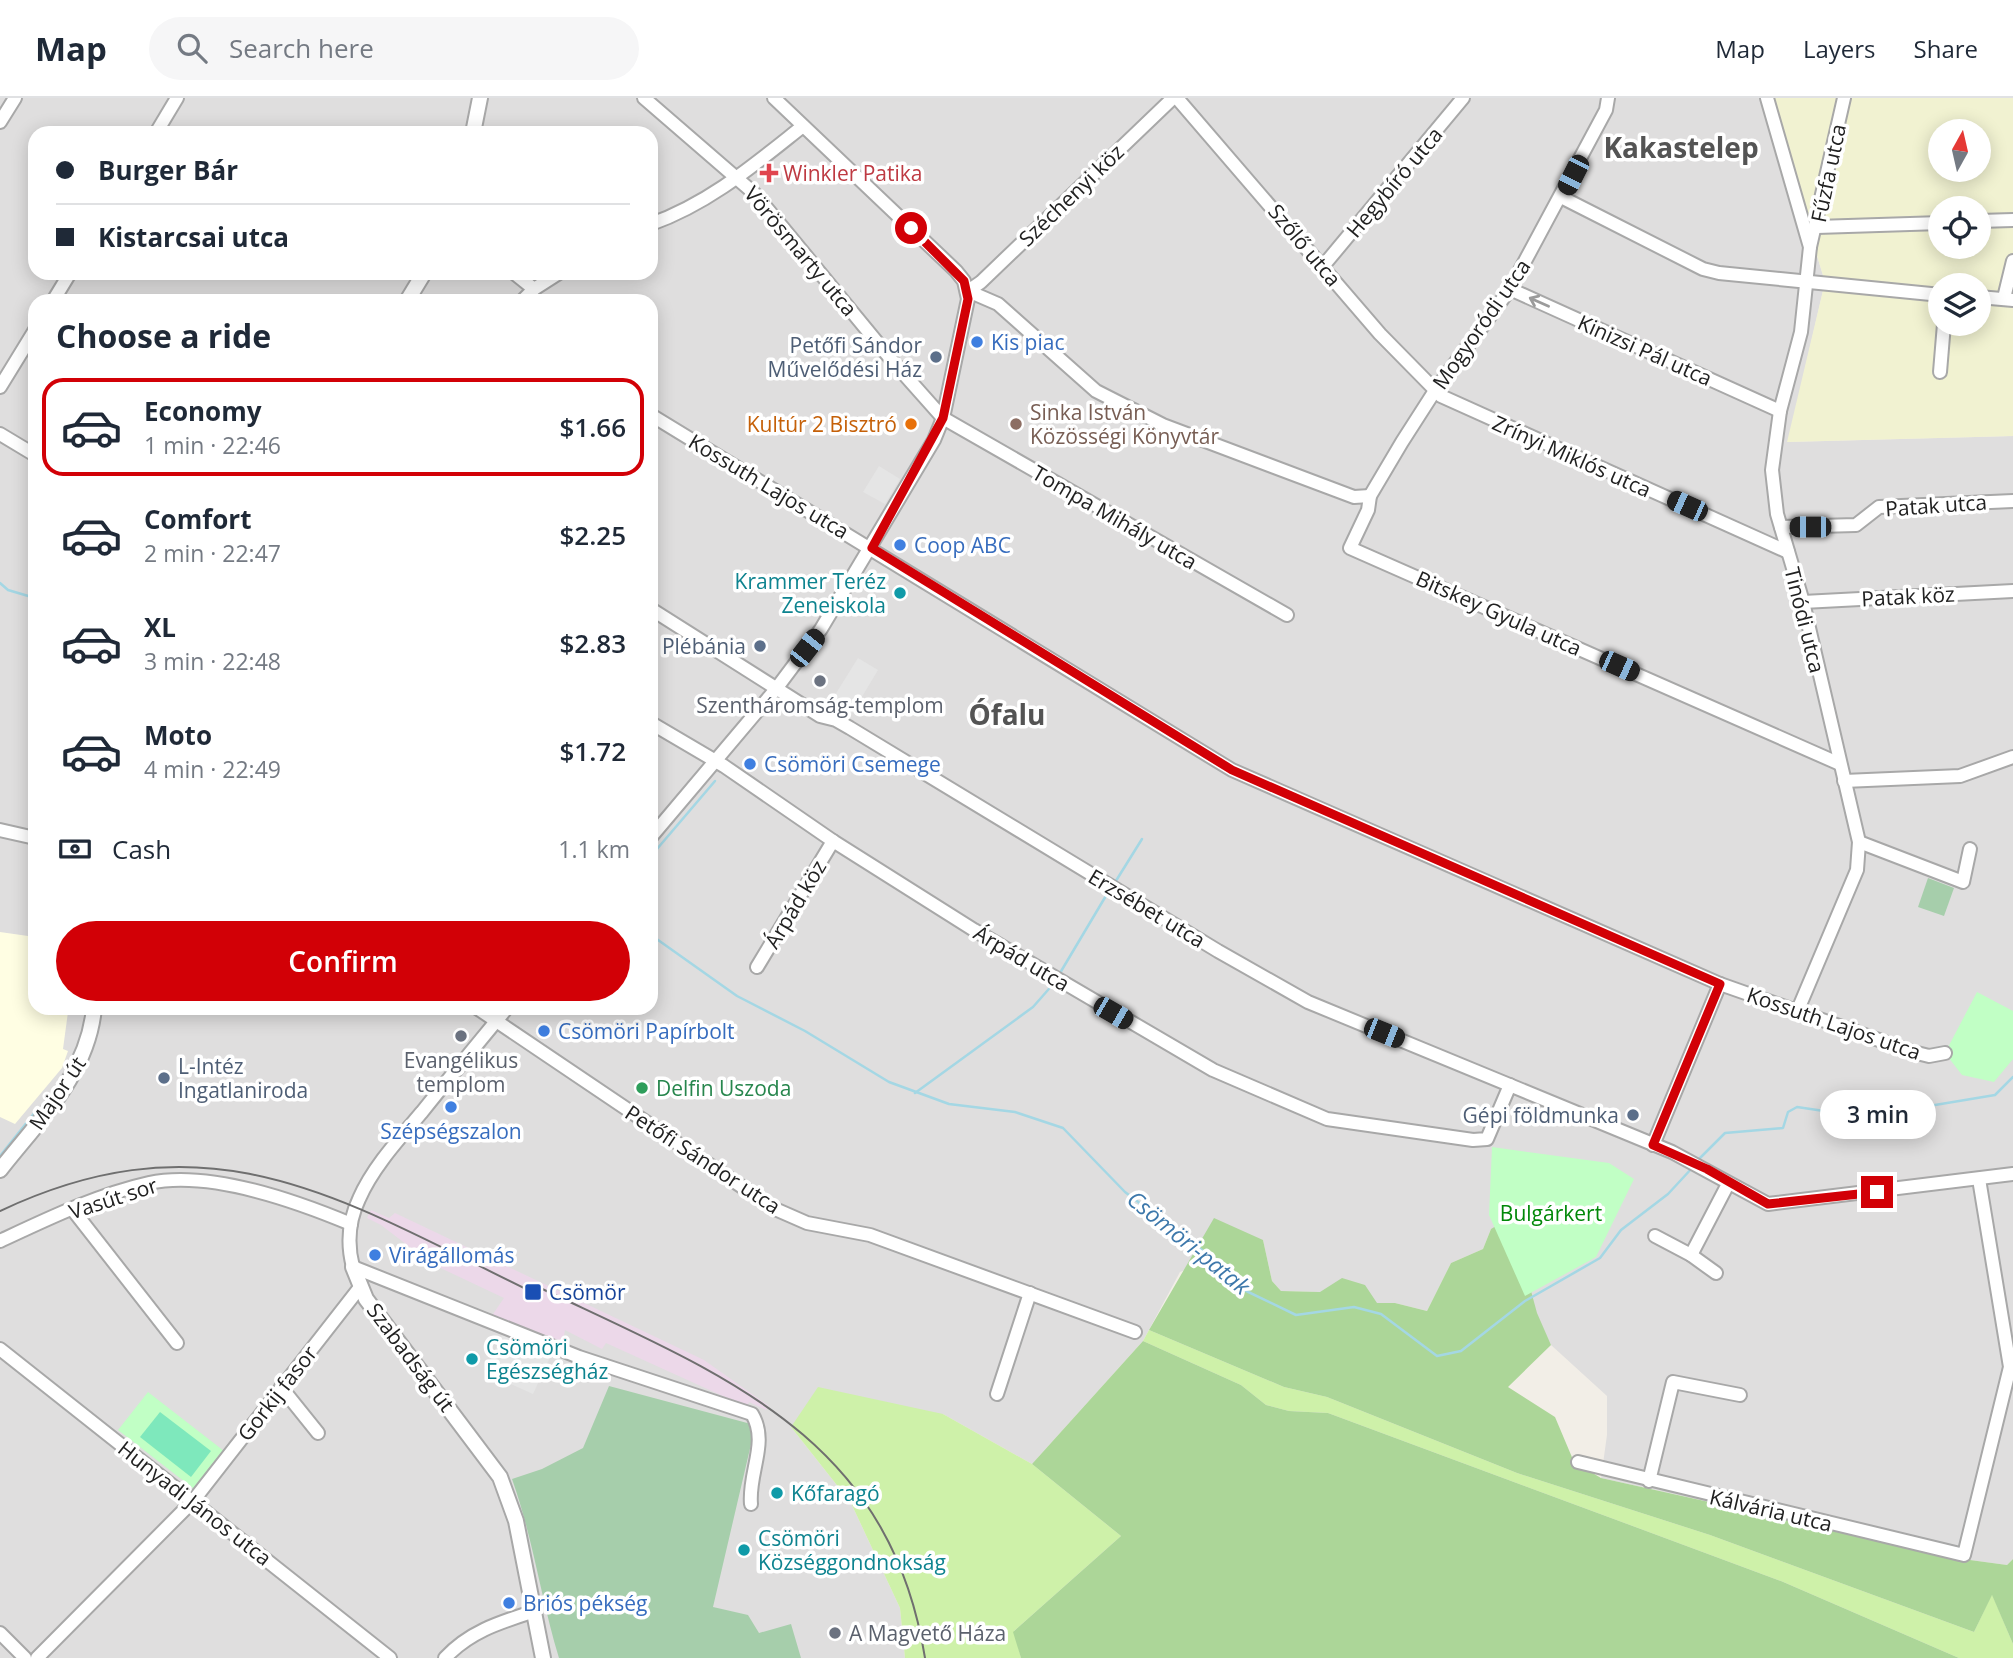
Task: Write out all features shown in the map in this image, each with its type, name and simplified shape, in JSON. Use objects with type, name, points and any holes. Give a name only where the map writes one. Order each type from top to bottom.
[{"type":"street","points":[[2,113],[15,98]]},
{"type":"street","points":[[160,126],[177,98]]},
{"type":"street","points":[[474,126],[480,98]]},
{"type":"street","name":"Vörösmarty utca","points":[[644,98],[739,178],[943,418]]},
{"type":"street","points":[[774,98],[956,271],[968,290],[998,304],[1096,391],[1127,408],[1255,462],[1354,497],[1370,496]]},
{"type":"street","name":"Szőlő utca","points":[[1175,98],[1324,265],[1380,334],[1436,389]]},
{"type":"street","name":"Széchenyi köz","points":[[968,290],[981,282],[1175,98]]},
{"type":"street","name":"Hegybíró utca","points":[[1324,265],[1463,98]]},
{"type":"street","name":"Mogyoródi utca","points":[[1350,548],[1368,510],[1370,496],[1436,389],[1510,289],[1606,110],[1608,98]]},
{"type":"street","name":"Tinódi utca","points":[[1767,98],[1810,247],[1801,332],[1780,411],[1772,470],[1781,527],[1803,601],[1859,842],[1857,870],[1797,1012]]},
{"type":"street","name":"Fűzfa utca","points":[[1810,247],[1817,227],[1844,98]]},
{"type":"street","points":[[658,221],[739,178],[803,126]]},
{"type":"street","points":[[1561,197],[1703,269],[1719,273],[1928,294]]},
{"type":"street","points":[[1991,221],[2013,220]]},
{"type":"street","points":[[1817,227],[1928,223]]},
{"type":"street","points":[[1991,298],[2009,299],[2013,261]]},
{"type":"street","points":[[523,280],[534,289]]},
{"type":"street","points":[[529,294],[548,280]]},
{"type":"street","name":"Kinizsi Pál utca","points":[[1510,289],[1780,411]]},
{"type":"street","points":[[658,829],[776,689],[821,629],[872,548],[943,418],[968,290]]},
{"type":"street","points":[[1940,372],[1943,336]]},
{"type":"street","points":[[0,387],[28,341]]},
{"type":"street","name":"Zrínyi Miklós utca","points":[[1436,389],[1441,397],[1495,423],[1788,552]]},
{"type":"street","name":"Tompa Mihály utca","points":[[943,418],[1287,615]]},
{"type":"street","name":"Kossuth Lajos utca","points":[[658,419],[1232,770],[1720,984],[1913,1052],[1929,1056],[1945,1053]]},
{"type":"street","points":[[0,434],[28,451]]},
{"type":"street","name":"Patak utca","points":[[1781,527],[1856,525],[1879,507],[2013,500]]},
{"type":"street","name":"Bitskey Gyula utca","points":[[1350,548],[1840,764]]},
{"type":"street","name":"Patak köz","points":[[1803,601],[2013,591]]},
{"type":"street","name":"Erzsébet utca","points":[[658,613],[820,716],[850,728],[1111,887],[1308,1002],[1672,1152],[1768,1204],[2013,1174]]},
{"type":"street","name":"Árpád utca","points":[[658,727],[715,761],[834,841],[1213,1070],[1327,1119],[1473,1140],[1487,1139],[1510,1085]]},
{"type":"street","points":[[1844,781],[1960,776],[2013,757]]},
{"type":"street","points":[[0,830],[28,836]]},
{"type":"street","name":"Árpád köz","points":[[757,967],[834,841]]},
{"type":"street","points":[[1859,842],[1963,882],[1970,849]]},
{"type":"street","points":[[1653,1145],[1720,984]]},
{"type":"street","name":"Major út","points":[[0,1170],[68,1083],[89,1044],[93,1015]]},
{"type":"street","name":"Petőfi Sándor utca","points":[[488,1015],[775,1209],[807,1223],[870,1235],[1135,1332]]},
{"type":"street","name":"Szabadság út","points":[[502,1015],[391,1149],[359,1199],[351,1224],[349,1249],[366,1299],[500,1478],[516,1521],[543,1658]]},
{"type":"street","points":[[1979,1179],[2011,1366]]},
{"type":"street","name":"Vasút sor","points":[[0,1241],[149,1183],[205,1182],[307,1206],[351,1224]]},
{"type":"street","points":[[1691,1255],[1728,1184]]},
{"type":"street","points":[[74,1210],[177,1343]]},
{"type":"street","points":[[1656,1236],[1691,1255],[1716,1273]]},
{"type":"street","points":[[353,1267],[579,1357],[752,1415],[761,1432],[749,1489],[751,1504]]},
{"type":"street","name":"Gorkij fasor","points":[[37,1658],[193,1501],[361,1286]]},
{"type":"street","points":[[998,1394],[1030,1293]]},
{"type":"street","name":"Hunyadi János utca","points":[[0,1349],[390,1658]]},
{"type":"street","name":"Kálvária utca","points":[[1578,1462],[1964,1555],[2011,1366]]},
{"type":"street","points":[[1649,1481],[1673,1382],[1740,1395]]},
{"type":"street","points":[[281,1387],[318,1433]]},
{"type":"street","points":[[445,1658],[482,1629],[535,1611]]},
{"type":"street","points":[[0,1633],[25,1658]]},
{"type":"shaded area","points":[[0,98],[1769,98],[1825,282],[1788,442],[2013,436],[2013,1559],[2007,1565],[1970,1560],[1601,1478],[1607,1435],[1607,1396],[1551,1345],[1491,1229],[1483,1249],[1451,1263],[1427,1311],[1395,1303],[1376,1303],[1320,1292],[1281,1291],[1272,1281],[1263,1240],[1180,1272],[1143,1341],[1032,1464],[943,1414],[791,1427],[851,1503],[900,1608],[905,1658],[0,1658]]},
{"type":"shaded area","points":[[1769,98],[2013,98],[2013,436],[1787,442],[1825,282]]},
{"type":"shaded area","points":[[879,466],[900,479],[885,504],[863,492]]},
{"type":"shaded area","points":[[858,658],[878,670],[851,715],[830,703]]},
{"type":"shaded area","points":[[0,932],[28,936],[28,1015],[68,1015],[63,1049],[68,1051],[62,1068],[15,1124],[0,1117]]},
{"type":"shaded area","points":[[371,1210],[389,1218],[395,1213],[704,1360],[769,1406],[766,1410],[749,1402],[747,1407],[606,1343],[602,1349],[565,1330],[562,1346],[491,1317],[504,1298],[432,1264],[381,1225],[367,1218]]},
{"type":"shaded area","points":[[503,1334],[551,1355],[533,1394],[484,1372]]},
{"type":"green space","points":[[1928,878],[1954,888],[1944,916],[1918,907]]},
{"type":"green space","points":[[1977,992],[2013,1011],[2013,1059],[1994,1082],[1962,1075],[1945,1053]]},
{"type":"green space","name":"Bulgárkert","points":[[1492,1147],[1609,1163],[1634,1179],[1596,1257],[1525,1296],[1489,1215]]},
{"type":"green space","points":[[1511,1217],[1537,1313],[1551,1345],[1508,1387],[1555,1417],[1574,1462],[1601,1478],[1970,1560],[2007,1565],[2013,1559],[2013,1644],[1992,1595],[1974,1632],[1710,1535],[1517,1473],[1327,1397],[1284,1387],[1149,1330],[1214,1218],[1263,1240],[1272,1281],[1281,1291],[1320,1292],[1342,1278],[1365,1285],[1377,1303],[1395,1303],[1427,1311],[1451,1263],[1483,1249],[1491,1229]]},
{"type":"green space","points":[[1149,1330],[1284,1387],[1327,1397],[1517,1473],[1710,1535],[1974,1632],[1992,1594],[2013,1644],[2013,1658],[1959,1658],[1781,1581],[1328,1413],[1289,1411],[1266,1405],[1241,1385],[1143,1341]]},
{"type":"green space","points":[[1143,1341],[1241,1385],[1266,1405],[1289,1411],[1328,1413],[1781,1581],[1959,1658],[1021,1658],[1013,1632],[1121,1536],[1032,1464]]},
{"type":"green space","points":[[609,1386],[751,1424],[752,1440],[713,1607],[748,1615],[759,1633],[791,1624],[801,1658],[559,1658],[526,1524],[512,1479],[542,1469],[583,1448]]},
{"type":"green space","points":[[818,1387],[943,1414],[1032,1464],[1121,1536],[1014,1631],[1021,1658],[905,1658],[900,1608],[851,1503],[791,1427]]},
{"type":"green space","points":[[148,1392],[224,1451],[194,1489],[118,1430]]},
{"type":"green space","points":[[160,1412],[211,1451],[191,1477],[140,1437]]},
{"type":"waterway","name":"Csömöri-patak","points":[[0,583],[8,590],[28,596]]},
{"type":"waterway","points":[[658,848],[715,781]]},
{"type":"waterway","points":[[1114,884],[1142,839]]},
{"type":"waterway","points":[[1060,973],[1110,889]]},
{"type":"waterway","name":"Csömöri-patak","points":[[658,940],[737,996],[805,1031],[889,1082],[949,1104],[1015,1112],[1063,1128],[1125,1192],[1219,1263],[1240,1288],[1296,1315],[1354,1307],[1381,1314],[1437,1356],[1461,1351],[1525,1301],[1600,1258],[1621,1230],[1668,1194],[1693,1167]]},
{"type":"waterway","points":[[915,1093],[1033,1007],[1055,982]]},
{"type":"waterway","name":"Csömöri-patak","points":[[1697,1161],[1725,1133],[1783,1128],[1788,1112],[1797,1107],[1851,1115],[1911,1109],[1995,1095],[2013,1077]]},
{"type":"waterway","points":[[0,1156],[36,1111]]},
{"type":"tram line","points":[[0,1211],[76,1182],[146,1169],[212,1168],[275,1180],[337,1200],[399,1226],[532,1292]]},
{"type":"tram line","points":[[536,1286],[668,1349],[730,1383],[785,1420],[834,1464],[875,1517],[905,1581],[925,1658]]},
{"type":"place","name":"Winkler Patika","points":[[769,173]]},
{"type":"place","name":"Kis piac","points":[[977,342]]},
{"type":"place","name":"Petőfi Sándor Művelődési Ház","points":[[936,357]]},
{"type":"place","name":"Kultúr 2 Bisztró","points":[[911,424]]},
{"type":"place","name":"Sinka István Közösségi Könyvtár","points":[[1016,424]]},
{"type":"place","name":"Coop ABC","points":[[900,545]]},
{"type":"place","name":"Krammer Teréz Zeneiskola","points":[[900,593]]},
{"type":"place","name":"Plébánia","points":[[760,646]]},
{"type":"place","name":"Szentháromság-templom","points":[[820,681]]},
{"type":"place","name":"Csömöri Csemege","points":[[750,764]]},
{"type":"place","name":"Csömöri Papírbolt","points":[[544,1031]]},
{"type":"place","name":"Evangélikus templom","points":[[461,1036]]},
{"type":"place","name":"L-Intéz Ingatlaniroda","points":[[164,1078]]},
{"type":"place","name":"Delfin Uszoda","points":[[642,1088]]},
{"type":"place","name":"Szépségszalon","points":[[451,1107]]},
{"type":"place","name":"Gépi földmunka","points":[[1633,1115]]},
{"type":"place","name":"Virágállomás","points":[[375,1255]]},
{"type":"place","name":"Csömör","points":[[533,1292]]},
{"type":"place","name":"Csömöri Egészségház","points":[[472,1359]]},
{"type":"place","name":"Kőfaragó","points":[[777,1493]]},
{"type":"place","name":"Csömöri Községgondnokság","points":[[744,1550]]},
{"type":"place","name":"Briós pékség","points":[[509,1603]]},
{"type":"place","name":"A Magvető Háza","points":[[835,1633]]},
{"type":"district","name":"Kakastelep","points":[[1681,147]]},
{"type":"district","name":"Ófalu","points":[[1007,714]]},
{"type":"route","points":[[911,228],[956,271],[968,290],[968,299],[943,418],[934,440],[872,548],[1232,770],[1720,984],[1653,1145],[1707,1169],[1728,1184],[1768,1204],[1877,1192]]}]
